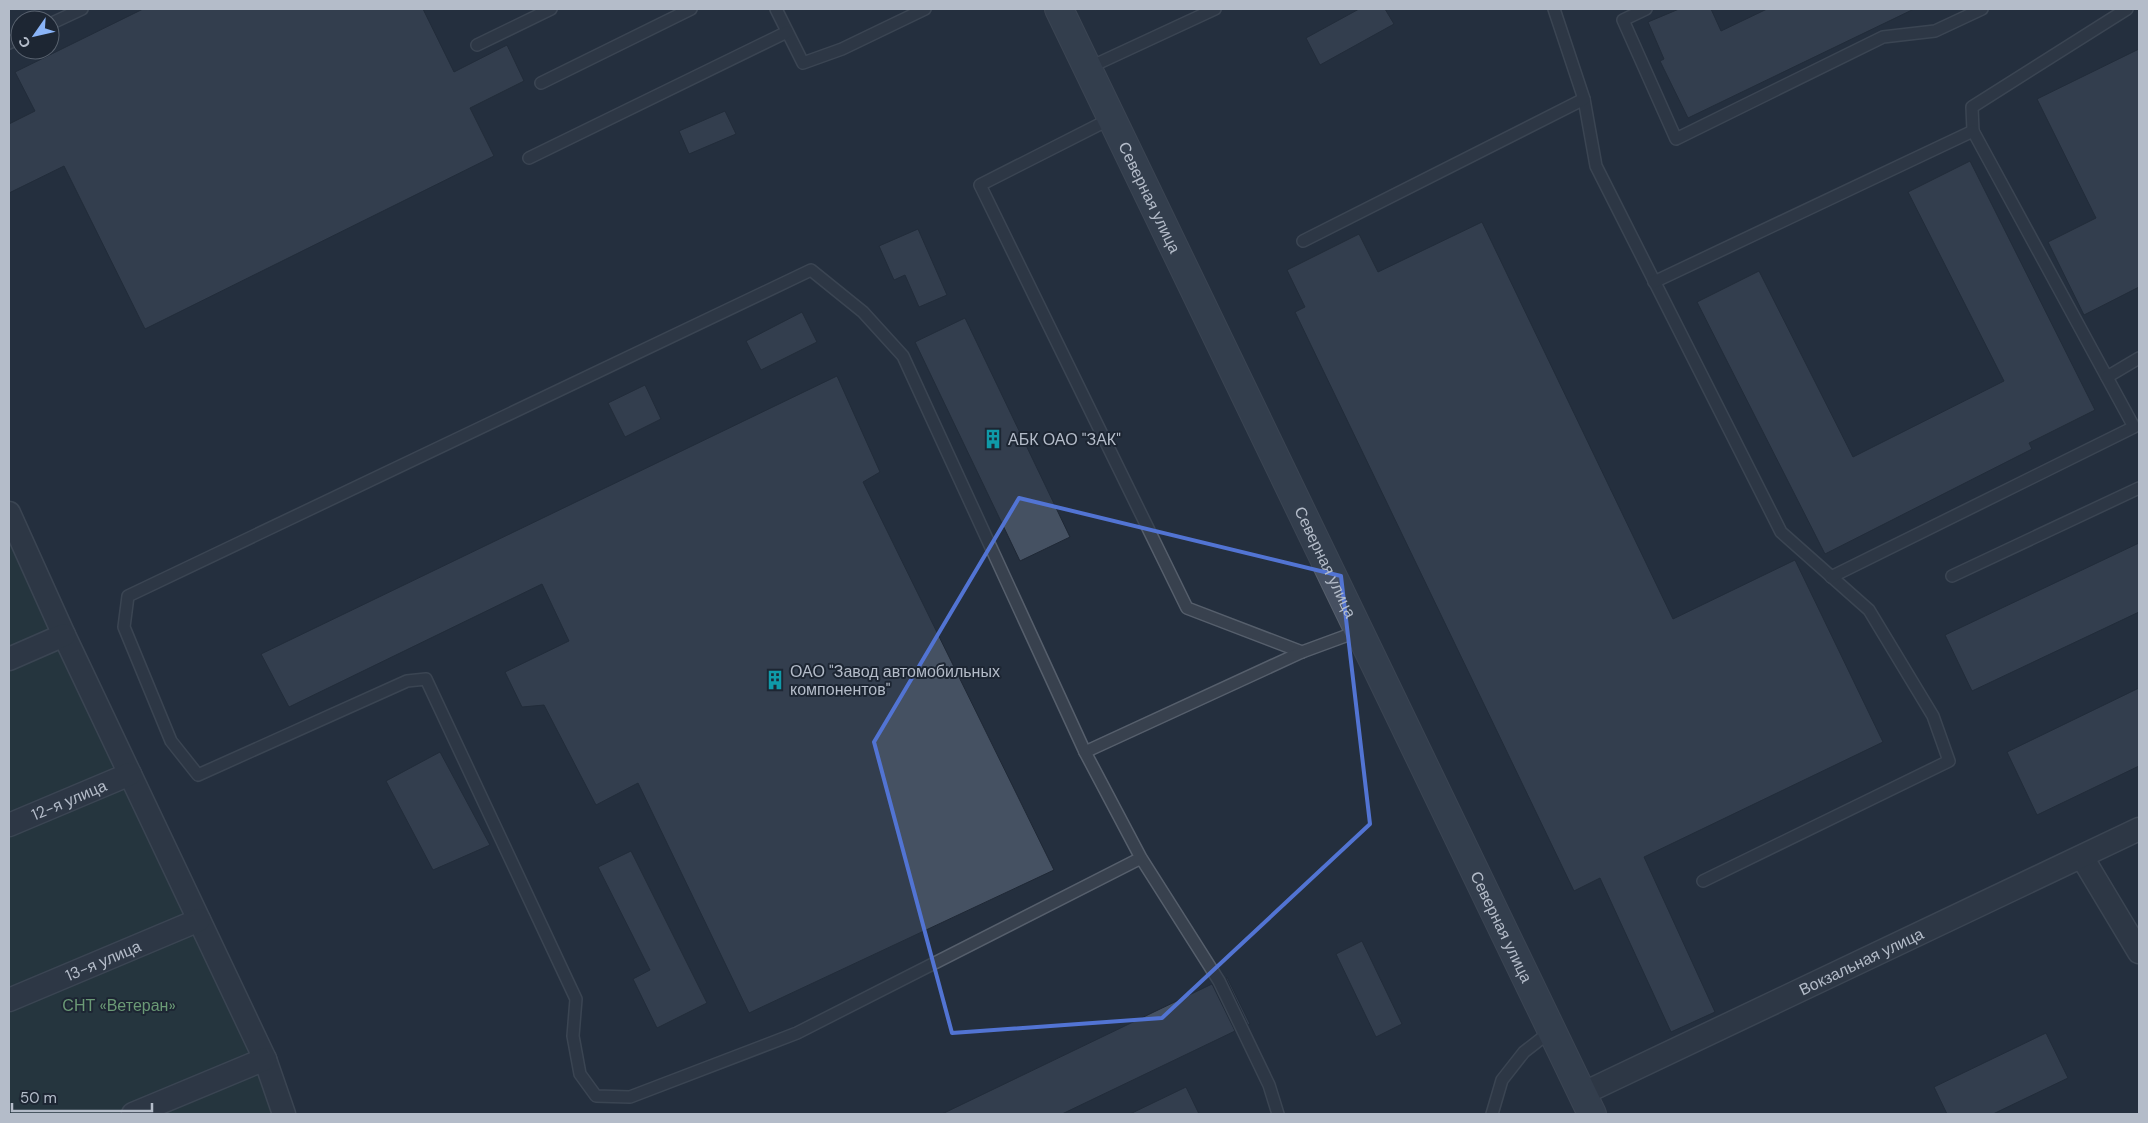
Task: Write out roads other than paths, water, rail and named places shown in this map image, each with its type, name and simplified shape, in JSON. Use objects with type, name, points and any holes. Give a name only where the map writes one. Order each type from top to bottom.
[{"type":"main road","name":"Северная улица","points":[[1059,9],[1587,1104]]},
{"type":"street","points":[[9,513],[64,635],[265,1059],[284,1114]]},
{"type":"street","points":[[9,659],[64,635]]},
{"type":"street","name":"12-я улица","points":[[9,825],[130,774]]},
{"type":"street","name":"Вокзальная улица","points":[[1587,1104],[2139,829]]},
{"type":"street","points":[[2082,857],[2138,947]]},
{"type":"street","name":"13-я улица","points":[[9,1000],[199,920]]},
{"type":"street","points":[[133,1114],[265,1059]]},
{"type":"lane","points":[[60,19],[82,9]]},
{"type":"lane","points":[[477,45],[551,9]]},
{"type":"lane","points":[[541,83],[691,9]]},
{"type":"lane","points":[[776,9],[803,63],[842,49],[925,9]]},
{"type":"lane","points":[[1088,68],[1215,9]]},
{"type":"lane","points":[[1554,9],[1584,99],[1596,166],[1780,532],[1869,610],[1933,716],[1949,761],[1703,881]]},
{"type":"lane","points":[[1646,9],[1622,20],[1676,139],[1883,37],[1935,32],[1982,9]]},
{"type":"lane","points":[[1831,576],[2134,426],[1973,131],[1972,108],[2127,9]]},
{"type":"lane","points":[[529,158],[787,32]]},
{"type":"lane","points":[[1303,241],[1584,99]]},
{"type":"lane","points":[[1112,118],[980,185],[1187,608],[1302,652]]},
{"type":"lane","points":[[1654,282],[1973,131]]},
{"type":"lane","points":[[1141,858],[797,1033],[630,1097],[596,1096],[580,1074],[574,1036],[576,999],[426,679],[407,681],[198,775],[171,741],[124,627],[128,596],[811,270],[863,312],[904,356],[1085,752],[1141,858],[1219,981],[1269,1085],[1278,1114]]},
{"type":"lane","points":[[2107,377],[2139,358]]},
{"type":"lane","points":[[1952,576],[2139,488]]},
{"type":"lane","points":[[1085,752],[1302,652],[1359,631]]},
{"type":"lane","points":[[1492,1114],[1502,1080],[1524,1052],[1552,1032]]},
{"type":"place","name":"АБК ОАО \"ЗАК\"","points":[[993,439]]},
{"type":"place","name":"ОАО \"Завод автомобильных компонентов\"","points":[[775,680]]},
{"type":"park label","name":"СНТ «Ветеран»","points":[[119,1005]]}]
